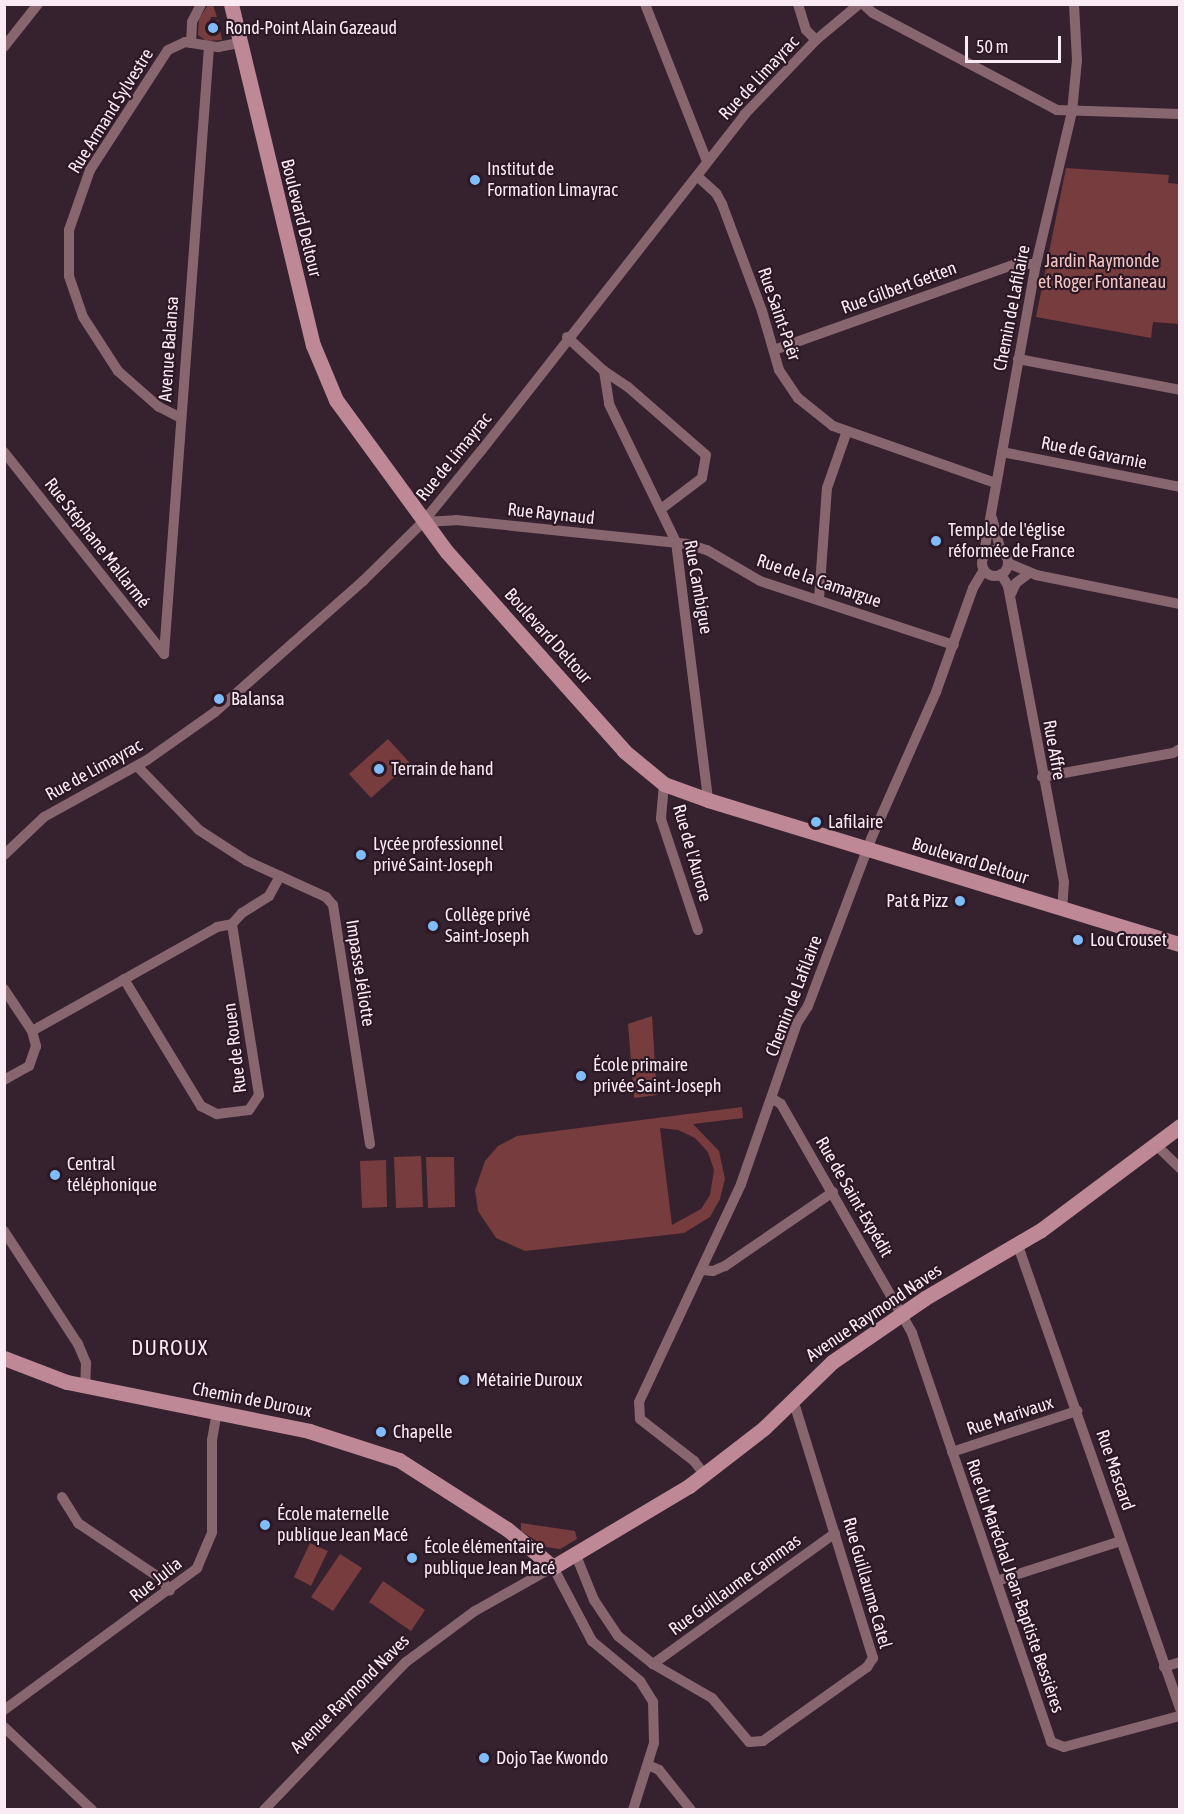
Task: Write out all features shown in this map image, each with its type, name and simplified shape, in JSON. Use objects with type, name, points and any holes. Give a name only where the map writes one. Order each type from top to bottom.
[{"type":"street","points":[[4,47],[38,4]]},
{"type":"street","points":[[201,4],[192,22],[190,43],[209,47],[239,43]]},
{"type":"street","name":"Boulevard Deltour","points":[[231,4],[284,235],[322,373],[349,421],[423,522],[624,751],[664,784],[708,800],[1179,944]]},
{"type":"street","points":[[645,4],[707,161]]},
{"type":"street","points":[[798,4],[807,30],[816,40]]},
{"type":"street","name":"Rue de Limayrac","points":[[4,855],[44,817],[137,766],[238,693],[355,589],[423,522],[567,337],[767,88],[816,40],[859,4]]},
{"type":"street","points":[[864,4],[873,14],[1057,110],[1179,114]]},
{"type":"street","name":"Chemin de Lafilaire","points":[[705,1475],[694,1461],[640,1419],[638,1411],[741,1184],[773,1099],[797,1023],[808,1006],[867,850],[954,645],[973,588],[984,570],[983,558],[1036,264],[1072,112],[1077,60],[1077,5]]},
{"type":"street","name":"Rue Armand Sylvestre","points":[[181,418],[159,407],[118,371],[101,347],[75,296],[67,252],[75,203],[108,139],[168,50],[177,43],[190,43]]},
{"type":"street","name":"Avenue Balansa","points":[[164,654],[209,47]]},
{"type":"street","name":"Rue Saint-Paër","points":[[697,176],[716,193],[722,204],[779,370],[798,398],[820,417],[847,431],[996,483]]},
{"type":"street","name":"Rue Gilbert Getten","points":[[774,350],[1015,264],[1036,264]]},
{"type":"street","points":[[567,337],[604,371],[628,387],[706,455],[702,478],[661,509]]},
{"type":"street","points":[[1018,359],[1179,390]]},
{"type":"street","name":"Rue Cambigue","points":[[604,371],[609,404],[676,542],[708,800]]},
{"type":"street","points":[[819,599],[827,488],[847,431]]},
{"type":"street","name":"Rue Stéphane Mallarmé","points":[[4,452],[164,654]]},
{"type":"street","name":"Rue de Gavarnie","points":[[1002,452],[1179,487]]},
{"type":"street","name":"Chemin de Lafilaire","points":[[991,512],[1001,551],[1008,563]]},
{"type":"street","name":"Rue Raynaud","points":[[423,522],[456,520],[676,542]]},
{"type":"street","name":"Rue de la Camargue","points":[[676,542],[707,550],[760,581],[954,645]]},
{"type":"street","points":[[983,558],[989,551],[1001,551]]},
{"type":"street","points":[[984,570],[1000,574],[1008,563],[1028,573],[1179,604]]},
{"type":"street","points":[[1010,597],[1016,583],[1028,573]]},
{"type":"street","name":"Rue Affre","points":[[1000,574],[1010,597],[1042,777],[1064,882],[1062,909]]},
{"type":"street","points":[[1042,777],[1179,749]]},
{"type":"street","name":"Impasse Jéliotte","points":[[137,766],[199,830],[280,876],[326,897],[333,905],[369,1144]]},
{"type":"street","name":"Rue de l'Aurore","points":[[664,784],[661,819],[698,930]]},
{"type":"street","points":[[32,1031],[217,927],[232,924],[242,913],[269,896],[280,876]]},
{"type":"street","name":"Rue de Rouen","points":[[124,979],[201,1106],[217,1114],[249,1110],[259,1095],[232,924]]},
{"type":"street","points":[[4,989],[32,1031],[36,1046],[29,1066],[4,1080]]},
{"type":"street","name":"Rue de Saint-Expédit","points":[[773,1099],[781,1104],[902,1315]]},
{"type":"street","name":"Avenue Raymond Naves","points":[[264,1809],[406,1662],[476,1611],[705,1475],[764,1428],[832,1362],[902,1315],[1061,1216],[1179,1126]]},
{"type":"street","points":[[1155,1144],[1179,1168]]},
{"type":"street","points":[[702,1270],[713,1271],[725,1266],[833,1192]]},
{"type":"street","points":[[4,1231],[78,1344],[86,1363],[86,1386]]},
{"type":"street","name":"Rue Mascard","points":[[1017,1243],[1179,1708]]},
{"type":"street","name":"Rue du Maréchal Jean-Baptiste Bessières","points":[[902,1315],[912,1333],[1054,1745],[1064,1747],[1179,1716]]},
{"type":"street","name":"Chemin de Duroux","points":[[4,1358],[86,1386],[309,1431],[408,1464],[507,1529],[553,1567]]},
{"type":"street","name":"Rue Guillaume Catel","points":[[653,1664],[712,1698],[745,1738],[754,1743],[763,1741],[871,1663],[873,1653],[796,1409],[790,1402]]},
{"type":"street","name":"Rue Marivaux","points":[[952,1452],[1077,1411]]},
{"type":"street","name":"Rue Julia","points":[[4,1710],[170,1591],[197,1568],[210,1544],[212,1440],[218,1413]]},
{"type":"street","points":[[62,1497],[78,1523],[160,1578],[170,1591]]},
{"type":"street","name":"Rue Guillaume Cammas","points":[[653,1664],[835,1533]]},
{"type":"street","points":[[997,1581],[1121,1541]]},
{"type":"street","points":[[575,1553],[608,1625],[653,1664]]},
{"type":"street","points":[[553,1567],[592,1641],[649,1692],[655,1729],[648,1765],[633,1809]]},
{"type":"street","points":[[1164,1667],[1179,1662]]},
{"type":"street","points":[[4,1727],[92,1809]]},
{"type":"street","points":[[648,1765],[659,1770],[691,1809]]},
{"type":"green space","points":[[208,5],[213,5],[217,17],[211,17],[210,22],[218,20],[222,40],[206,41],[198,35],[199,19]]},
{"type":"green space","name":"Jardin Raymonde et Roger Fontaneau","points":[[1066,168],[1169,175],[1168,183],[1179,184],[1179,324],[1153,322],[1151,338],[1036,317]]},
{"type":"green space","name":"Terrain de hand","points":[[388,739],[410,763],[371,798],[349,774]]},
{"type":"green space","points":[[652,1016],[657,1095],[634,1098],[628,1024]]},
{"type":"green space","points":[[742,1107],[743,1118],[693,1124],[719,1151],[725,1179],[720,1199],[710,1217],[684,1233],[525,1251],[496,1238],[478,1211],[475,1190],[485,1161],[498,1146],[517,1136]],"holes":[[[660,1128],[678,1130],[695,1138],[708,1152],[714,1170],[710,1195],[701,1209],[672,1225]]]},
{"type":"green space","points":[[421,1156],[423,1207],[396,1208],[394,1157]]},
{"type":"green space","points":[[426,1157],[454,1157],[455,1207],[428,1208]]},
{"type":"green space","points":[[386,1160],[387,1207],[362,1208],[360,1161]]},
{"type":"green space","points":[[521,1523],[575,1531],[577,1539],[560,1549],[546,1547],[521,1531]]},
{"type":"green space","points":[[310,1543],[328,1551],[311,1586],[294,1577]]},
{"type":"green space","points":[[340,1554],[362,1568],[333,1611],[311,1597]]},
{"type":"green space","points":[[383,1581],[425,1610],[411,1631],[369,1602]]},
{"type":"place","name":"Rond-Point Alain Gazeaud","points":[[213,28]]},
{"type":"place","name":"Institut de Formation Limayrac","points":[[475,180]]},
{"type":"place","name":"Temple de l'église réformée de France","points":[[936,541]]},
{"type":"place","name":"Balansa","points":[[219,699]]},
{"type":"place","name":"Terrain de hand","points":[[379,769]]},
{"type":"place","name":"Lafilaire","points":[[816,822]]},
{"type":"place","name":"Lycée professionnel privé Saint-Joseph","points":[[361,855]]},
{"type":"place","name":"Pat & Pizz","points":[[960,901]]},
{"type":"place","name":"Collège privé Saint-Joseph","points":[[433,926]]},
{"type":"place","name":"Lou Crouset","points":[[1078,940]]},
{"type":"place","name":"École primaire privée Saint-Joseph","points":[[581,1076]]},
{"type":"place","name":"Central téléphonique","points":[[55,1175]]},
{"type":"place","name":"Métairie Duroux","points":[[464,1380]]},
{"type":"place","name":"Chapelle","points":[[381,1432]]},
{"type":"place","name":"École maternelle publique Jean Macé","points":[[265,1525]]},
{"type":"place","name":"École élémentaire publique Jean Macé","points":[[412,1558]]},
{"type":"place","name":"Dojo Tae Kwondo","points":[[484,1758]]},
{"type":"district","name":"DUROUX","points":[[170,1347]]}]
